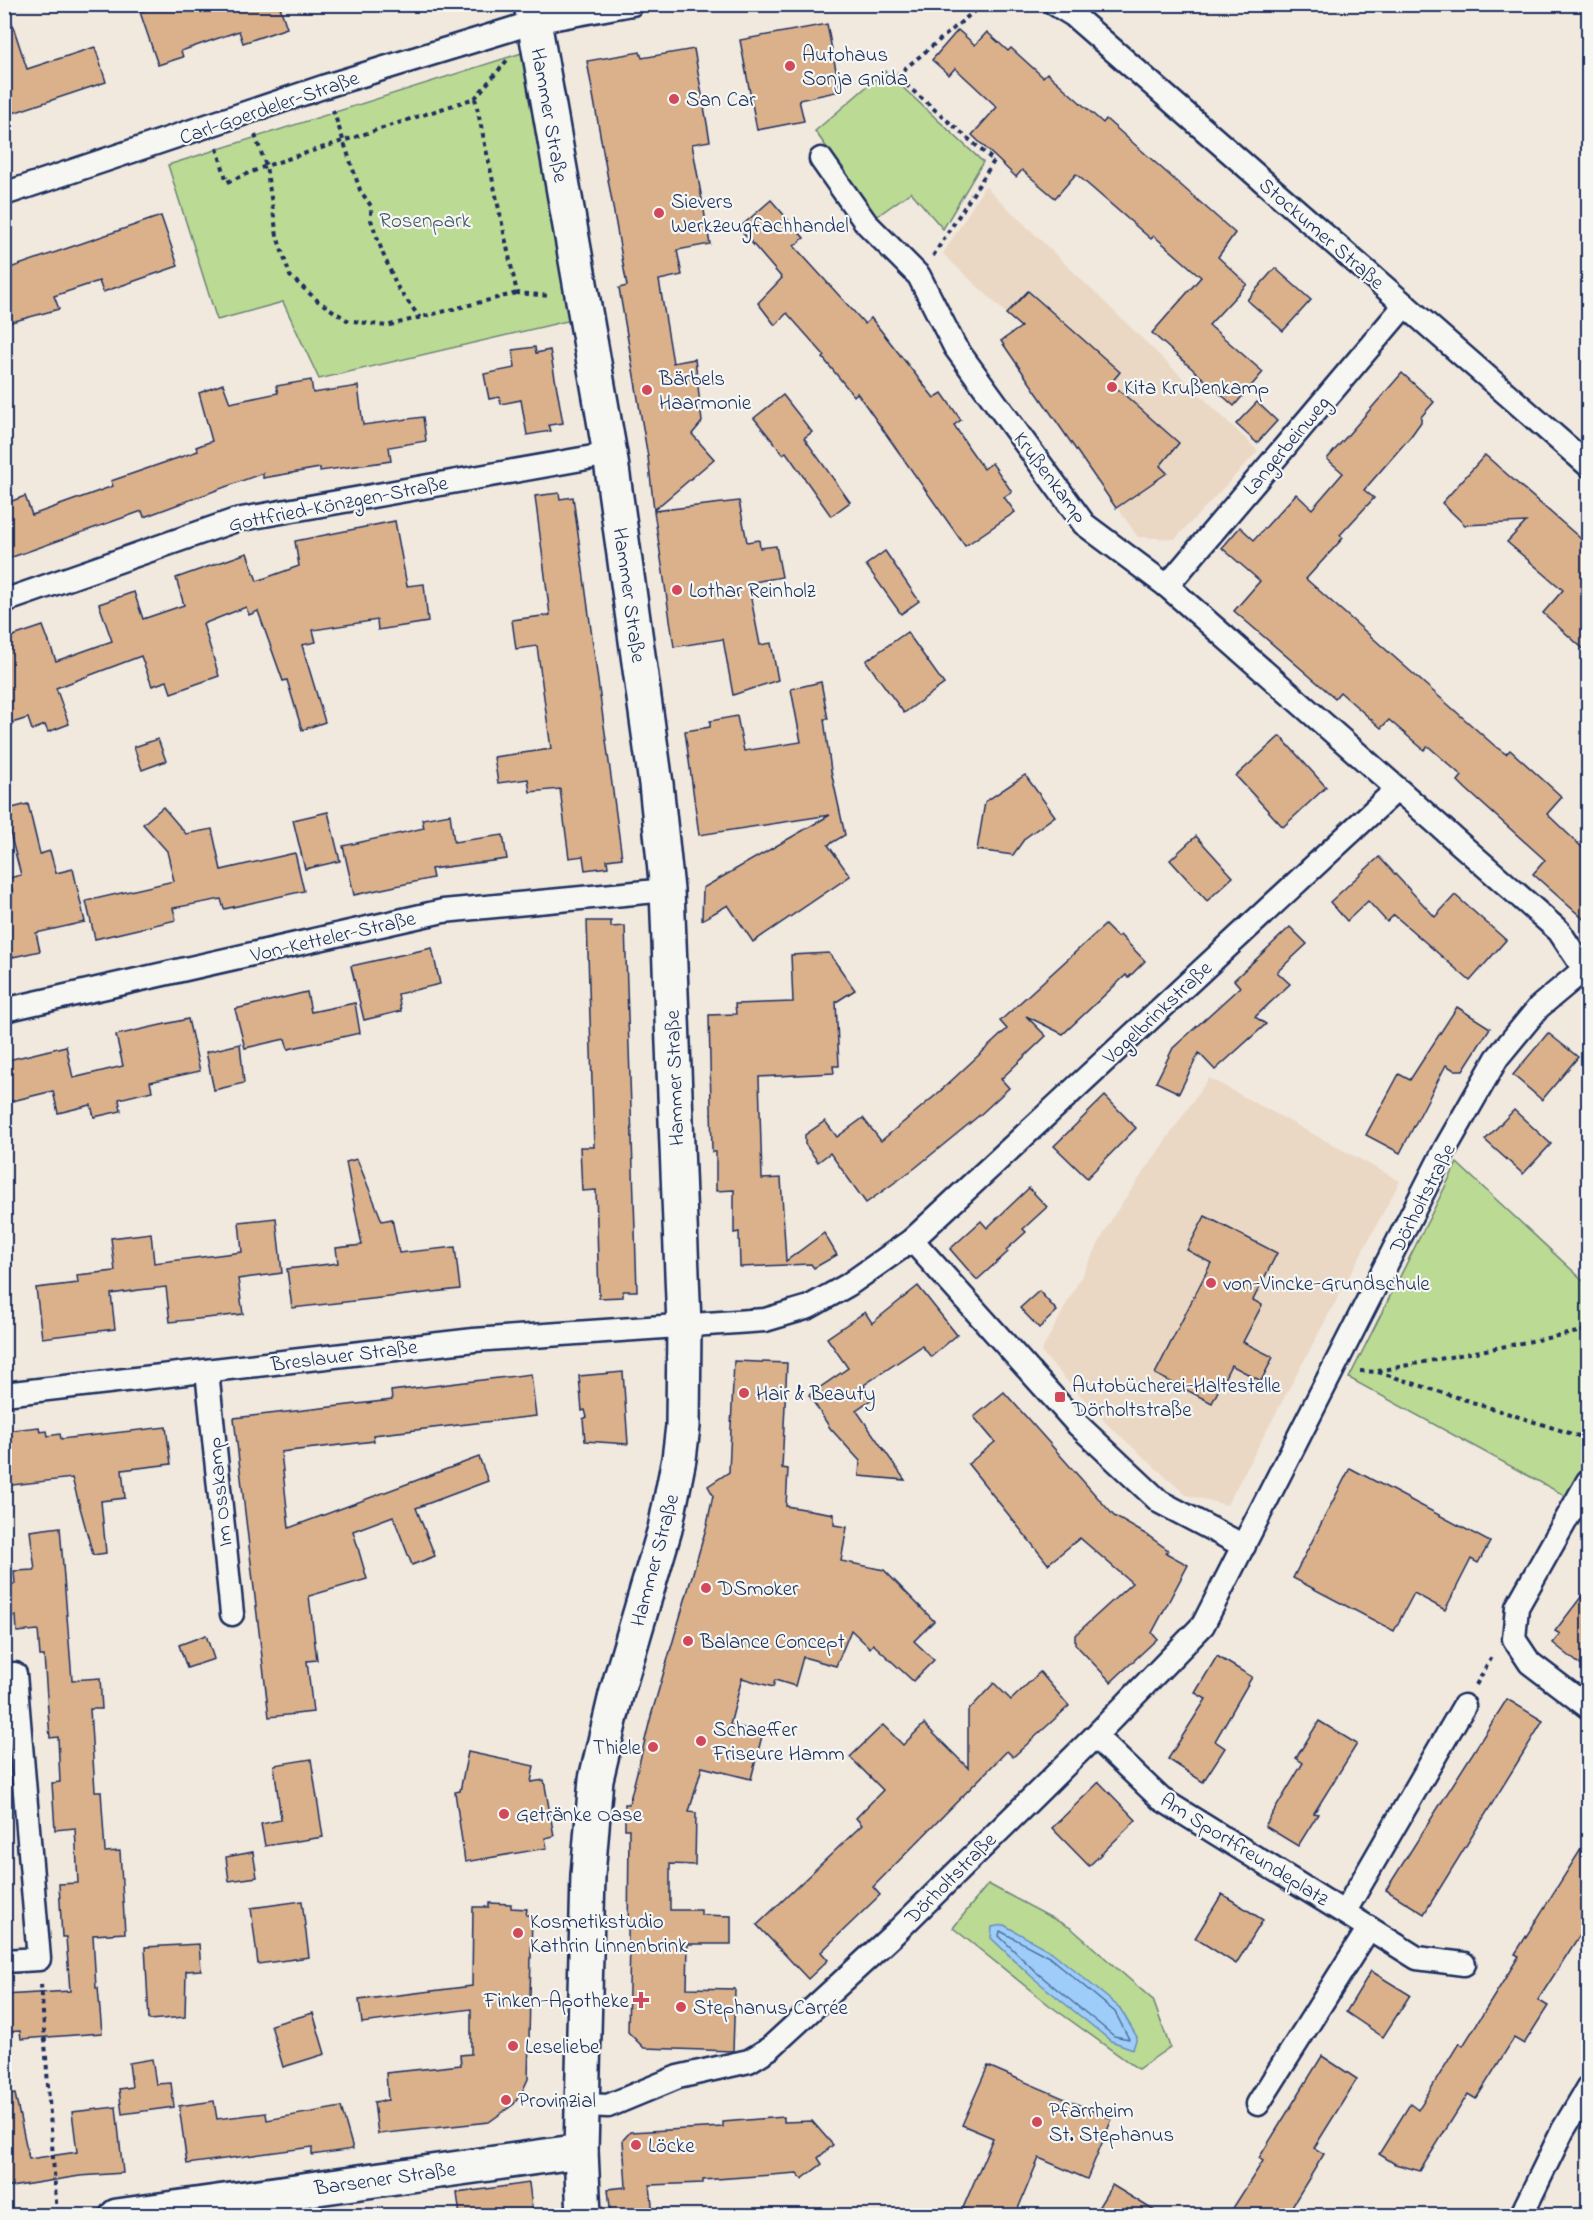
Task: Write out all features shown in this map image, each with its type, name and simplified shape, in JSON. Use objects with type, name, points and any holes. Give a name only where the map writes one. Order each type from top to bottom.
[{"type":"main road","name":"Hammer Straße","points":[[533,13],[610,454],[656,784],[667,890],[684,1325],[683,1426],[679,1459],[665,1529],[616,1695],[596,1779],[588,1875],[584,2105],[581,2151],[584,2216]]},
{"type":"main road","name":"Barsener Straße","points":[[117,2216],[581,2151]]},
{"type":"street","points":[[533,13],[632,4]]},
{"type":"street","name":"Stockumer Straße","points":[[1054,4],[1073,15],[1588,465]]},
{"type":"street","name":"Carl-Goerdeler-Straße","points":[[4,194],[212,127],[533,13]]},
{"type":"street","name":"Krußenkamp","points":[[821,159],[866,223],[919,276],[955,347],[1084,524],[1167,586],[1396,790]]},
{"type":"street","name":"Langerbeinweg","points":[[1167,586],[1405,305]]},
{"type":"street","name":"Gottfried-Könzgen-Straße","points":[[4,601],[236,520],[610,454]]},
{"type":"street","points":[[1396,790],[1559,931],[1586,970]]},
{"type":"street","name":"Vogelbrinkstraße","points":[[684,1325],[765,1320],[809,1307],[848,1285],[912,1240],[1396,790]]},
{"type":"street","name":"Von-Ketteler-Straße","points":[[4,1010],[443,911],[667,890]]},
{"type":"street","name":"Dörholtstraße","points":[[584,2105],[608,2106],[669,2080],[749,2061],[770,2048],[895,1933],[1095,1736],[1203,1625],[1445,1149],[1497,1058],[1539,1007],[1586,970]]},
{"type":"street","points":[[912,1240],[1078,1425],[1160,1502],[1244,1546]]},
{"type":"street","name":"Breslauer Straße","points":[[4,1394],[474,1340],[684,1325]]},
{"type":"street","name":"Im Osskamp","points":[[207,1371],[232,1614]]},
{"type":"street","points":[[1588,1481],[1517,1607],[1514,1639],[1530,1663],[1588,1707]]},
{"type":"street","points":[[4,1675],[15,1674],[39,1959],[4,1961]]},
{"type":"street","name":"Am Sportfreundeplatz","points":[[1345,1911],[1464,1707]]},
{"type":"street","name":"Am Sportfreundeplatz","points":[[1095,1736],[1161,1799],[1345,1911],[1417,1958],[1464,1964]]},
{"type":"street","points":[[1258,2104],[1369,1928]]},
{"type":"street","points":[[1521,2216],[1563,2130],[1588,2088]]},
{"type":"path","points":[[919,276],[994,161],[896,76],[982,4]]},
{"type":"path","points":[[212,127],[227,182],[266,166],[475,98],[488,81]]},
{"type":"path","points":[[326,86],[342,142],[360,190],[371,206],[371,220],[383,254],[398,288],[420,318]]},
{"type":"path","points":[[475,98],[517,292]]},
{"type":"path","points":[[247,114],[266,166],[277,236],[290,276],[318,301],[347,320],[386,326],[517,292],[583,298]]},
{"type":"path","points":[[1335,1369],[1378,1371],[1588,1330]]},
{"type":"path","points":[[1378,1371],[1588,1439]]},
{"type":"path","points":[[1464,1707],[1492,1656],[1514,1639]]},
{"type":"path","points":[[39,1959],[57,2216]]},
{"type":"shaded area","name":"Kita Krußenkamp","points":[[985,186],[1258,451],[1175,539],[1138,537],[1001,341],[1021,327],[943,254]]},
{"type":"shaded area","name":"von-Vincke-Grundschule","points":[[1209,1078],[1400,1181],[1227,1505],[1186,1495],[1108,1425],[1041,1352],[1114,1215]]},
{"type":"green space","name":"Rosenpark","points":[[525,52],[576,319],[319,379],[283,302],[217,320],[168,165]]},
{"type":"green space","points":[[885,71],[983,162],[943,229],[911,192],[876,217],[815,131]]},
{"type":"green space","points":[[1457,1163],[1588,1285],[1588,1463],[1571,1499],[1349,1378]]},
{"type":"green space","points":[[988,1884],[1071,1928],[1153,2000],[1170,2047],[1138,2069],[1049,2005],[953,1928]]},
{"type":"water","points":[[1004,1925],[1052,1952],[1120,2008],[1137,2037],[1133,2049],[1111,2041],[1032,1977],[991,1938],[992,1927]]},
{"type":"building","points":[[164,4],[279,4],[287,28],[243,43],[239,31],[181,51],[183,57],[158,65],[140,12]]},
{"type":"building","points":[[4,14],[9,14],[27,69],[95,47],[106,82],[4,116]]},
{"type":"building","name":"Autohaus Sonja Gnida","points":[[827,24],[840,91],[799,100],[804,121],[757,130],[740,40]]},
{"type":"building","points":[[958,30],[975,45],[987,32],[1008,51],[1011,48],[1043,77],[1047,73],[1103,123],[1106,119],[1235,233],[1218,257],[1247,284],[1209,325],[1263,372],[1234,406],[1152,333],[1201,277],[1154,236],[1151,239],[1076,174],[1055,198],[1022,170],[1016,177],[972,135],[997,107],[955,68],[949,75],[932,60]]},
{"type":"building","points":[[694,49],[710,141],[692,144],[710,244],[677,250],[682,275],[659,280],[673,363],[695,359],[702,422],[692,434],[714,459],[654,510],[648,457],[619,288],[627,286],[587,61],[640,52],[642,58]]},
{"type":"building","points":[[771,200],[804,238],[794,246],[865,324],[871,318],[934,398],[942,393],[961,420],[954,425],[969,448],[984,469],[992,463],[1012,492],[1004,497],[1015,512],[965,546],[857,393],[854,396],[823,358],[825,356],[787,313],[775,325],[758,303],[782,278],[739,228]]},
{"type":"building","points":[[161,216],[178,266],[103,292],[99,281],[54,296],[59,309],[4,324],[4,270]]},
{"type":"building","points":[[1275,268],[1311,300],[1283,331],[1247,300]]},
{"type":"building","points":[[1028,291],[1120,372],[1111,383],[1179,443],[1160,466],[1167,473],[1116,508],[1001,341],[1021,327],[1006,314]]},
{"type":"building","points":[[535,347],[536,353],[550,350],[563,423],[549,425],[551,431],[527,435],[521,400],[501,404],[499,397],[489,399],[484,374],[515,368],[513,350]]},
{"type":"building","points":[[1402,373],[1434,402],[1421,417],[1421,422],[1411,436],[1364,490],[1374,498],[1340,535],[1343,538],[1306,579],[1496,747],[1506,754],[1510,750],[1562,797],[1547,814],[1588,853],[1588,923],[1533,874],[1545,860],[1466,789],[1458,781],[1462,776],[1428,746],[1424,750],[1389,720],[1381,728],[1340,692],[1335,698],[1234,611],[1260,581],[1222,548],[1240,527],[1254,540],[1296,494],[1312,509],[1343,473],[1327,459]]},
{"type":"building","points":[[311,380],[313,393],[358,386],[363,425],[423,417],[426,441],[389,447],[391,461],[320,471],[320,468],[263,478],[263,473],[144,517],[142,511],[4,560],[4,504],[25,496],[32,515],[113,486],[111,481],[198,451],[196,447],[212,441],[199,393],[223,384],[230,403],[278,393],[276,386]]},
{"type":"building","points":[[783,395],[812,432],[804,438],[850,502],[831,516],[786,452],[783,454],[754,418]]},
{"type":"building","points":[[1257,402],[1277,421],[1257,443],[1236,424]]},
{"type":"building","points":[[1485,455],[1588,545],[1588,653],[1543,613],[1563,590],[1507,542],[1526,522],[1465,525],[1442,503]]},
{"type":"building","points":[[559,493],[560,499],[573,497],[622,858],[607,860],[608,867],[585,870],[583,856],[569,858],[560,789],[530,792],[528,779],[498,783],[494,757],[551,749],[537,646],[516,649],[512,620],[550,615],[535,496]]},
{"type":"building","points":[[739,501],[747,542],[759,540],[760,548],[776,546],[782,577],[748,583],[760,645],[771,643],[778,680],[733,695],[723,639],[674,647],[654,511]]},
{"type":"building","points":[[395,521],[407,586],[424,584],[428,622],[378,630],[377,620],[313,630],[316,642],[302,645],[325,722],[302,730],[287,680],[283,681],[258,611],[249,615],[246,607],[203,624],[219,676],[171,693],[167,681],[152,686],[141,656],[56,688],[69,724],[48,732],[45,725],[32,730],[28,718],[12,723],[4,703],[4,639],[43,626],[56,661],[112,641],[99,604],[134,592],[143,619],[184,605],[176,578],[247,553],[257,581],[299,566],[295,541]]},
{"type":"building","points":[[885,551],[919,601],[901,614],[866,565]]},
{"type":"building","points":[[907,632],[944,684],[904,713],[866,661]]},
{"type":"building","points":[[821,682],[828,719],[824,719],[831,771],[845,835],[828,845],[850,876],[753,942],[728,905],[702,920],[703,888],[830,815],[699,835],[685,731],[710,727],[710,721],[737,716],[744,751],[801,742],[791,689]]},
{"type":"building","points":[[1280,736],[1326,787],[1283,827],[1236,776]]},
{"type":"building","points":[[158,739],[166,761],[142,770],[134,747]]},
{"type":"building","points":[[1025,775],[1055,816],[1025,838],[1013,855],[977,850],[985,802]]},
{"type":"building","points":[[28,804],[40,854],[50,851],[56,873],[73,869],[85,922],[36,933],[40,951],[4,959],[4,895],[13,893],[9,878],[21,875],[4,810]]},
{"type":"building","points":[[163,807],[186,834],[212,829],[221,870],[295,853],[304,891],[224,909],[221,899],[173,908],[176,920],[95,939],[86,901],[174,881],[167,851],[143,824]]},
{"type":"building","points":[[328,812],[340,861],[305,869],[293,820]]},
{"type":"building","points":[[450,814],[454,842],[503,835],[507,859],[431,869],[433,878],[354,895],[343,846],[424,828],[422,819]]},
{"type":"building","points":[[1196,836],[1233,877],[1207,901],[1170,860]]},
{"type":"building","points":[[1379,857],[1435,917],[1455,895],[1506,940],[1470,981],[1394,915],[1387,922],[1368,901],[1347,921],[1330,902]]},
{"type":"building","points":[[587,921],[611,921],[611,927],[625,926],[637,1291],[623,1291],[623,1297],[599,1298],[596,1190],[582,1191],[580,1147],[594,1147]]},
{"type":"building","points":[[1105,925],[1117,937],[1120,935],[1145,961],[1128,978],[1126,975],[1063,1034],[1026,1016],[1046,1036],[1001,1079],[1009,1088],[981,1114],[915,1168],[866,1203],[830,1153],[818,1162],[805,1144],[805,1135],[825,1121],[837,1137],[863,1118],[881,1141],[937,1094],[1007,1029],[1000,1021]]},
{"type":"building","points":[[1290,927],[1307,944],[1277,972],[1290,984],[1255,1017],[1266,1024],[1215,1070],[1199,1053],[1179,1093],[1156,1082],[1173,1048],[1240,987],[1234,980]]},
{"type":"building","points":[[432,948],[440,984],[398,994],[401,1011],[364,1020],[351,966]]},
{"type":"building","points":[[829,953],[855,990],[836,1002],[839,1066],[833,1066],[834,1073],[759,1077],[762,1179],[781,1178],[786,1261],[824,1233],[837,1255],[814,1268],[811,1264],[740,1267],[739,1232],[734,1233],[734,1190],[716,1191],[716,1152],[712,1152],[709,1015],[736,1014],[735,1004],[793,1002],[791,955]]},
{"type":"building","points":[[307,992],[311,1012],[355,1003],[360,1033],[288,1049],[285,1039],[245,1048],[235,1009]]},
{"type":"building","points":[[1457,1007],[1490,1028],[1463,1070],[1454,1070],[1446,1065],[1400,1153],[1366,1135],[1399,1074],[1410,1080]]},
{"type":"building","points":[[188,1019],[200,1071],[150,1082],[152,1091],[119,1099],[121,1111],[94,1117],[91,1105],[58,1113],[53,1091],[4,1103],[4,1061],[66,1046],[73,1078],[123,1066],[116,1035]]},
{"type":"building","points":[[1548,1033],[1578,1057],[1542,1100],[1513,1075]]},
{"type":"building","points":[[240,1044],[244,1083],[214,1090],[206,1052]]},
{"type":"building","points":[[1105,1096],[1136,1128],[1087,1178],[1054,1146]]},
{"type":"building","points":[[1514,1110],[1551,1144],[1523,1174],[1485,1140]]},
{"type":"building","points":[[357,1159],[382,1221],[392,1219],[399,1253],[455,1247],[460,1289],[292,1308],[287,1269],[338,1263],[336,1248],[362,1245],[346,1162]]},
{"type":"building","points":[[1029,1188],[1047,1207],[1023,1229],[1026,1232],[1006,1250],[1008,1252],[977,1280],[950,1249],[981,1221],[987,1228]]},
{"type":"building","points":[[1205,1216],[1277,1253],[1253,1300],[1262,1305],[1243,1342],[1273,1357],[1261,1381],[1231,1365],[1212,1403],[1155,1374],[1211,1263],[1187,1250]]},
{"type":"building","points":[[276,1218],[282,1273],[238,1279],[243,1314],[170,1322],[166,1287],[139,1290],[111,1294],[115,1329],[42,1338],[36,1288],[78,1283],[77,1275],[115,1271],[111,1238],[151,1233],[154,1263],[242,1252],[239,1222]]},
{"type":"building","points":[[918,1286],[957,1335],[931,1357],[922,1346],[864,1385],[872,1399],[856,1410],[905,1480],[859,1476],[860,1461],[830,1428],[809,1395],[848,1368],[827,1338],[865,1312],[872,1323]]},
{"type":"building","points":[[1039,1291],[1057,1311],[1039,1328],[1020,1308]]},
{"type":"building","points":[[734,1361],[787,1363],[782,1468],[788,1469],[786,1506],[834,1514],[834,1525],[847,1527],[841,1561],[884,1570],[934,1621],[914,1641],[934,1660],[913,1681],[873,1644],[870,1648],[851,1630],[836,1666],[803,1657],[795,1686],[775,1680],[773,1687],[742,1678],[730,1725],[763,1732],[751,1779],[702,1767],[689,1812],[696,1813],[695,1865],[670,1864],[670,1910],[701,1910],[701,1915],[731,1916],[731,1944],[688,1944],[687,1988],[735,1989],[733,2051],[644,2048],[628,2032],[629,1829],[625,1829],[625,1804],[629,1804],[651,1716],[707,1525],[713,1495],[708,1486],[729,1472]]},
{"type":"building","points":[[623,1372],[628,1444],[585,1441],[583,1419],[587,1417],[585,1410],[582,1411],[579,1376]]},
{"type":"building","points":[[531,1374],[536,1416],[373,1435],[374,1441],[281,1452],[289,1528],[479,1457],[488,1481],[416,1508],[435,1556],[412,1565],[393,1516],[353,1531],[367,1579],[309,1596],[317,1660],[307,1661],[313,1712],[269,1717],[234,1418],[392,1400],[391,1391]]},
{"type":"building","points":[[1004,1392],[1114,1516],[1147,1535],[1168,1550],[1166,1553],[1188,1565],[1152,1633],[1157,1639],[1111,1682],[1075,1644],[1075,1635],[1132,1583],[1080,1538],[1048,1564],[968,1464],[995,1442],[974,1417]]},
{"type":"building","points":[[39,1427],[40,1432],[47,1431],[48,1436],[60,1434],[61,1439],[166,1427],[171,1464],[122,1470],[125,1498],[101,1501],[106,1553],[93,1555],[72,1478],[4,1486],[4,1431]]},
{"type":"building","points":[[1350,1468],[1490,1542],[1478,1563],[1471,1559],[1445,1610],[1414,1593],[1394,1631],[1293,1578]]},
{"type":"building","points":[[60,1527],[72,1680],[100,1678],[102,1709],[90,1709],[95,1791],[101,1791],[105,1852],[120,1851],[125,1933],[93,1935],[96,1988],[98,1988],[102,2033],[21,2039],[20,2031],[4,2032],[4,1995],[70,1991],[66,1937],[62,1937],[59,1884],[78,1883],[75,1828],[55,1830],[52,1783],[60,1782],[58,1737],[50,1738],[44,1656],[40,1656],[38,1630],[17,1632],[16,1616],[10,1617],[8,1585],[15,1584],[14,1571],[35,1570],[30,1531]]},
{"type":"building","points":[[1588,1588],[1588,1671],[1553,1643],[1560,1634],[1555,1631]]},
{"type":"building","points":[[206,1635],[214,1659],[187,1668],[179,1645]]},
{"type":"building","points":[[1217,1656],[1252,1677],[1215,1741],[1225,1748],[1203,1782],[1168,1759],[1206,1699],[1195,1693]]},
{"type":"building","points":[[1040,1672],[1069,1706],[1013,1757],[1007,1751],[873,1887],[880,1895],[821,1952],[828,1960],[808,1979],[757,1925],[862,1825],[856,1818],[883,1790],[850,1757],[883,1725],[903,1745],[924,1724],[968,1768],[968,1711],[994,1683],[1011,1700]]},
{"type":"building","points":[[1507,1699],[1543,1721],[1424,1914],[1386,1890]]},
{"type":"building","points":[[1319,1721],[1357,1744],[1314,1813],[1318,1814],[1298,1846],[1265,1826],[1303,1763],[1296,1758]]},
{"type":"building","name":"Getränke Oase","points":[[468,1752],[534,1766],[531,1782],[544,1780],[554,1836],[545,1838],[547,1848],[465,1862],[455,1792],[460,1791]]},
{"type":"building","points":[[311,1759],[323,1837],[265,1846],[261,1824],[281,1820],[274,1765]]},
{"type":"building","points":[[1099,1782],[1136,1820],[1089,1866],[1052,1828]]},
{"type":"building","points":[[1588,1838],[1588,1922],[1538,2000],[1548,2006],[1524,2044],[1514,2038],[1476,2099],[1468,2094],[1420,2171],[1395,2164],[1379,2154],[1410,2104],[1418,2110],[1459,2043],[1463,2046],[1519,1956],[1515,1954]]},
{"type":"building","points":[[253,1852],[257,1877],[229,1881],[226,1857]]},
{"type":"building","points":[[1222,1894],[1263,1920],[1236,1964],[1195,1938]]},
{"type":"building","points":[[302,1901],[309,1957],[258,1964],[251,1908]]},
{"type":"building","points":[[489,1903],[511,1904],[511,1908],[527,1909],[526,1915],[532,1915],[528,2079],[522,2092],[514,2104],[489,2122],[378,2134],[374,2102],[388,2100],[386,2073],[461,2065],[460,2055],[471,2054],[471,2009],[362,2023],[359,2000],[472,1986],[473,1907],[489,1907]]},
{"type":"building","points":[[199,1944],[201,1970],[186,1971],[185,2017],[149,2020],[145,1947]]},
{"type":"building","points":[[1371,1971],[1410,1995],[1383,2037],[1346,2012]]},
{"type":"building","points":[[313,2013],[325,2054],[283,2067],[271,2025]]},
{"type":"building","points":[[1322,2056],[1357,2079],[1314,2148],[1324,2154],[1286,2216],[1228,2216],[1263,2161],[1259,2158]]},
{"type":"building","points":[[152,2059],[156,2084],[171,2083],[174,2107],[122,2114],[119,2089],[132,2087],[129,2063]]},
{"type":"building","name":"Pfarrheim St. Stephanus","points":[[988,2066],[1112,2119],[1087,2179],[1039,2158],[1015,2216],[980,2216],[963,2208],[993,2138],[962,2125]]},
{"type":"building","points":[[15,2094],[29,2159],[77,2152],[72,2112],[116,2107],[123,2173],[80,2176],[4,2188],[4,2095]]},
{"type":"building","points":[[214,2101],[217,2119],[266,2113],[267,2120],[341,2107],[353,2149],[312,2155],[312,2147],[187,2164],[179,2106]]},
{"type":"building","points":[[784,2117],[784,2122],[812,2121],[833,2145],[818,2158],[822,2164],[802,2179],[797,2173],[703,2180],[703,2183],[650,2185],[653,2216],[611,2216],[608,2189],[626,2187],[623,2140],[630,2132],[723,2127],[723,2122]]},
{"type":"building","points":[[529,2183],[533,2216],[460,2216],[457,2193]]},
{"type":"building","points":[[1112,2185],[1163,2216],[1093,2216]]},
{"type":"place","name":"Autohaus Sonja Gnida","points":[[790,66]]},
{"type":"place","name":"San Car","points":[[674,99]]},
{"type":"place","name":"Sievers Werkzeugfachhandel","points":[[659,213]]},
{"type":"place","name":"Kita Krußenkamp","points":[[1112,387]]},
{"type":"place","name":"Bärbels Haarmonie","points":[[647,390]]},
{"type":"place","name":"Lothar Reinholz","points":[[677,590]]},
{"type":"place","name":"von-Vincke-Grundschule","points":[[1211,1283]]},
{"type":"place","name":"Hair & Beauty","points":[[744,1393]]},
{"type":"place","name":"Autobücherei-Haltestelle Dörholtstraße","points":[[1060,1397]]},
{"type":"place","name":"DSmoker","points":[[706,1588]]},
{"type":"place","name":"Balance Concept","points":[[688,1641]]},
{"type":"place","name":"Schaeffer Friseure Hamm","points":[[701,1741]]},
{"type":"place","name":"Thiele","points":[[653,1747]]},
{"type":"place","name":"Getränke Oase","points":[[504,1814]]},
{"type":"place","name":"Kosmetikstudio Kathrin Linnenbrink","points":[[518,1933]]},
{"type":"place","name":"Finken-Apotheke","points":[[641,2000]]},
{"type":"place","name":"Stephanus Carrée","points":[[681,2007]]},
{"type":"place","name":"Leseliebe","points":[[513,2046]]},
{"type":"place","name":"Provinzial","points":[[506,2100]]},
{"type":"place","name":"Pfarrheim St. Stephanus","points":[[1037,2122]]},
{"type":"place","name":"Löcke","points":[[636,2145]]}]
